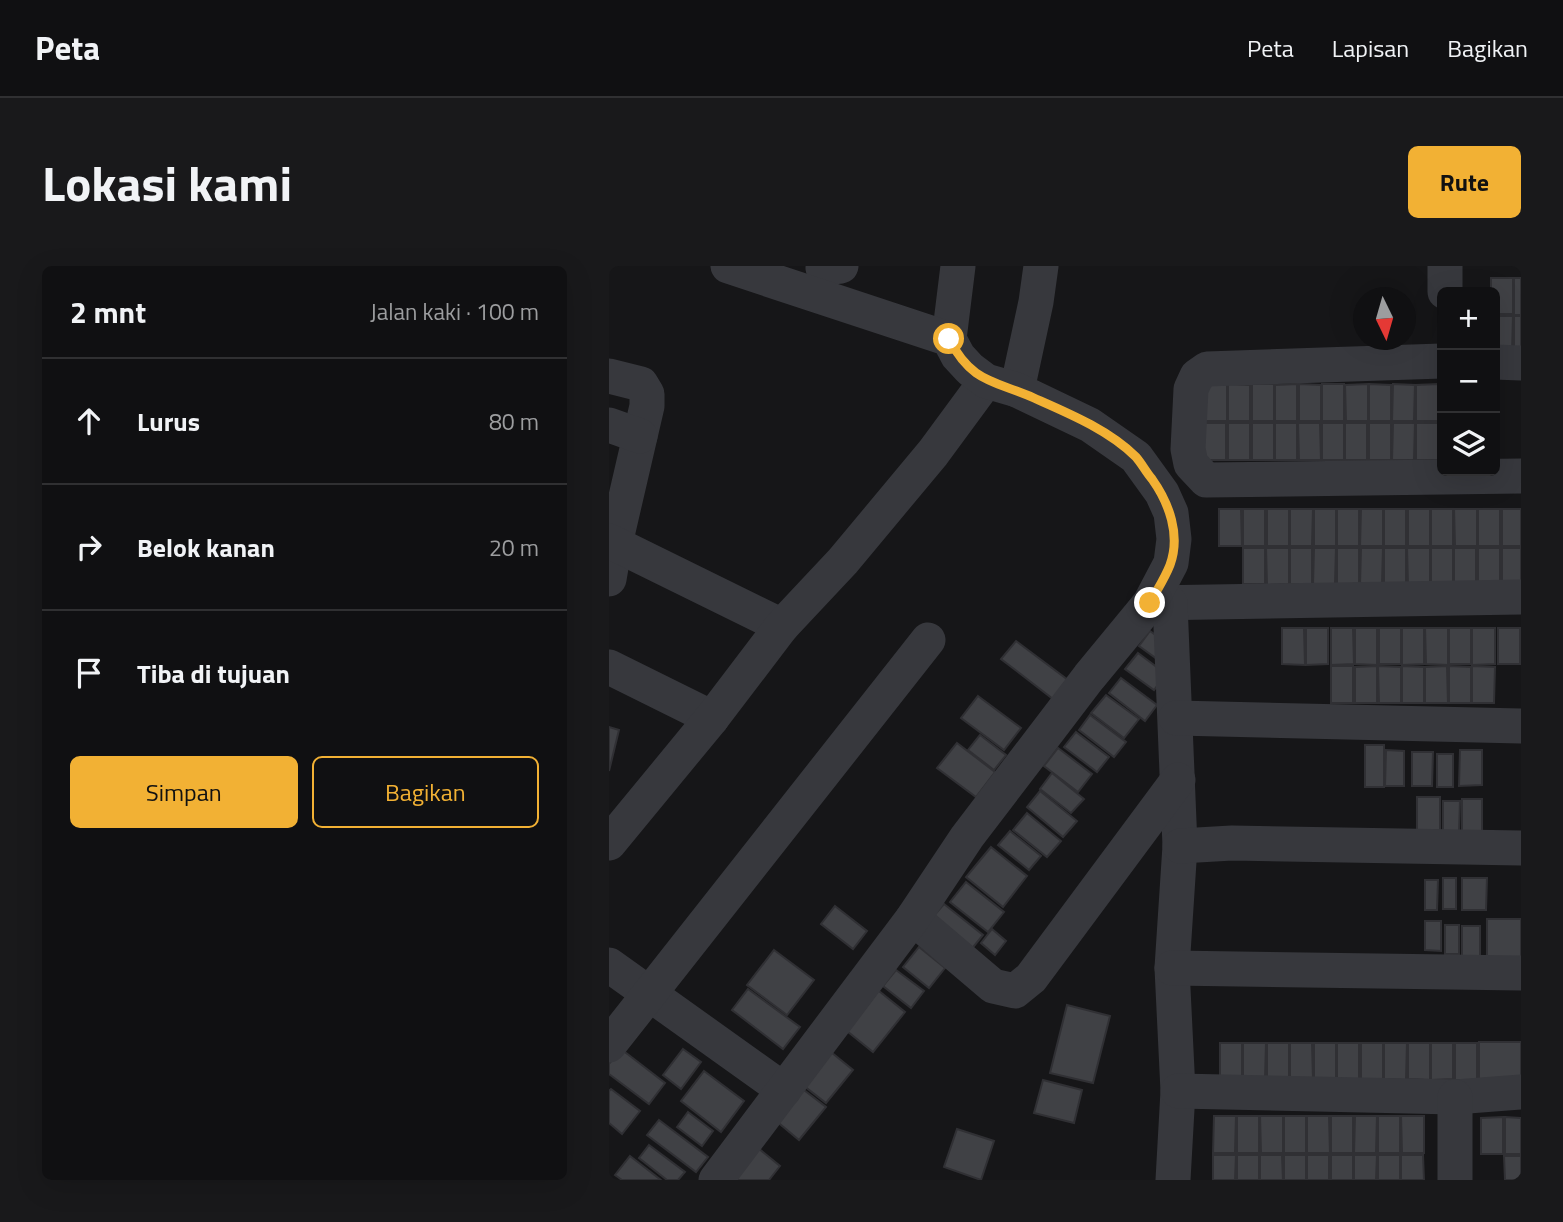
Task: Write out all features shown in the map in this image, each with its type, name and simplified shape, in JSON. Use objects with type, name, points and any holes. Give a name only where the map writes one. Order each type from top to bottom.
[{"type":"street","points":[[728,266],[949,339]]},
{"type":"street","points":[[958,266],[949,339],[958,356],[970,369],[1001,386],[1090,425],[1115,441],[1136,457],[1162,493],[1171,513],[1174,539],[1171,563],[1160,603],[1176,718],[1180,846],[1172,968],[1178,1091],[1173,1180]]},
{"type":"street","points":[[609,843],[712,718],[782,626],[843,561],[925,462],[1001,386],[1036,303],[1041,266]]},
{"type":"street","points":[[1445,266],[1445,287]]},
{"type":"street","points":[[1437,361],[1207,369],[1197,376],[1191,389],[1188,449],[1191,464],[1206,480],[1521,476]]},
{"type":"street","points":[[1500,362],[1521,363]]},
{"type":"street","points":[[609,376],[641,384],[647,394],[647,406],[624,431],[609,579]]},
{"type":"street","points":[[612,542],[782,626]]},
{"type":"street","points":[[716,1180],[913,918],[967,837],[1089,677],[1160,603],[1521,597]]},
{"type":"street","points":[[609,1045],[927,640]]},
{"type":"street","points":[[609,667],[712,718]]},
{"type":"street","points":[[1176,718],[1521,726]]},
{"type":"street","points":[[913,918],[993,986],[1015,991],[1031,978],[1178,780]]},
{"type":"street","points":[[1180,846],[1232,844],[1521,848]]},
{"type":"street","points":[[609,965],[784,1090]]},
{"type":"street","points":[[1172,968],[1521,973]]},
{"type":"street","points":[[1178,1091],[1455,1097],[1521,1092]]},
{"type":"street","points":[[1455,1097],[1455,1180]]},
{"type":"building","points":[[1491,278],[1513,278],[1513,314],[1500,314],[1500,287],[1491,287]]},
{"type":"building","points":[[1514,278],[1521,278],[1521,315],[1514,315]]},
{"type":"building","points":[[1500,316],[1513,316],[1512,353],[1500,353]]},
{"type":"building","points":[[1514,316],[1521,316],[1521,353],[1514,353]]},
{"type":"building","points":[[1227,384],[1227,421],[1204,421],[1204,385]]},
{"type":"building","points":[[1228,384],[1250,385],[1250,421],[1228,421]]},
{"type":"building","points":[[1252,384],[1274,384],[1274,421],[1252,421]]},
{"type":"building","points":[[1297,384],[1297,421],[1275,421],[1275,385]]},
{"type":"building","points":[[1299,384],[1321,385],[1321,421],[1299,421]]},
{"type":"building","points":[[1322,384],[1344,384],[1344,421],[1322,421]]},
{"type":"building","points":[[1368,384],[1368,421],[1346,421],[1345,385]]},
{"type":"building","points":[[1369,384],[1391,385],[1391,421],[1369,421]]},
{"type":"building","points":[[1393,384],[1415,385],[1414,421],[1392,421]]},
{"type":"building","points":[[1437,384],[1437,421],[1416,421],[1416,385]]},
{"type":"building","points":[[1204,423],[1226,423],[1226,460],[1204,460]]},
{"type":"building","points":[[1228,423],[1250,423],[1250,460],[1228,460]]},
{"type":"building","points":[[1252,423],[1274,423],[1274,460],[1252,460]]},
{"type":"building","points":[[1275,423],[1297,423],[1297,460],[1275,460]]},
{"type":"building","points":[[1298,423],[1320,423],[1321,460],[1299,460]]},
{"type":"building","points":[[1322,423],[1344,423],[1344,460],[1322,460]]},
{"type":"building","points":[[1345,423],[1367,423],[1367,460],[1345,460]]},
{"type":"building","points":[[1369,423],[1391,423],[1391,460],[1369,460]]},
{"type":"building","points":[[1393,423],[1415,423],[1414,460],[1392,460]]},
{"type":"building","points":[[1416,423],[1437,423],[1437,460],[1416,460]]},
{"type":"building","points":[[1219,509],[1241,509],[1242,546],[1219,546]]},
{"type":"building","points":[[1243,509],[1265,509],[1265,546],[1243,546]]},
{"type":"building","points":[[1267,509],[1289,509],[1289,546],[1267,546]]},
{"type":"building","points":[[1290,509],[1313,509],[1312,546],[1290,546]]},
{"type":"building","points":[[1314,509],[1336,509],[1336,546],[1314,546]]},
{"type":"building","points":[[1337,509],[1359,509],[1359,546],[1337,546]]},
{"type":"building","points":[[1361,509],[1383,509],[1383,546],[1360,546]]},
{"type":"building","points":[[1384,509],[1406,509],[1406,546],[1384,546]]},
{"type":"building","points":[[1408,509],[1430,509],[1430,546],[1408,546]]},
{"type":"building","points":[[1431,509],[1453,509],[1453,546],[1431,546]]},
{"type":"building","points":[[1454,509],[1477,509],[1477,546],[1455,546]]},
{"type":"building","points":[[1478,509],[1500,509],[1500,546],[1478,546]]},
{"type":"building","points":[[1502,509],[1521,509],[1521,546],[1502,546]]},
{"type":"building","points":[[1243,548],[1265,548],[1265,584],[1243,584]]},
{"type":"building","points":[[1266,548],[1289,548],[1289,584],[1267,585]]},
{"type":"building","points":[[1290,548],[1312,548],[1312,585],[1290,584]]},
{"type":"building","points":[[1314,548],[1336,548],[1335,584],[1313,584]]},
{"type":"building","points":[[1337,548],[1359,548],[1359,584],[1337,585]]},
{"type":"building","points":[[1361,548],[1383,548],[1382,585],[1360,584]]},
{"type":"building","points":[[1384,548],[1406,548],[1406,584],[1384,584]]},
{"type":"building","points":[[1407,548],[1430,548],[1430,584],[1408,585]]},
{"type":"building","points":[[1431,548],[1453,548],[1453,585],[1431,584]]},
{"type":"building","points":[[1454,548],[1476,548],[1476,584],[1454,584]]},
{"type":"building","points":[[1478,548],[1500,548],[1500,584],[1478,585]]},
{"type":"building","points":[[1502,548],[1521,548],[1521,585],[1502,585]]},
{"type":"building","points":[[1282,628],[1304,628],[1305,665],[1282,664]]},
{"type":"building","points":[[1306,628],[1328,628],[1328,664],[1306,665]]},
{"type":"building","points":[[1331,628],[1353,628],[1354,664],[1331,665]]},
{"type":"building","points":[[1355,628],[1377,628],[1377,665],[1355,664]]},
{"type":"building","points":[[1379,628],[1401,628],[1401,664],[1379,664]]},
{"type":"building","points":[[1402,628],[1424,628],[1424,664],[1402,665]]},
{"type":"building","points":[[1425,628],[1448,628],[1448,665],[1426,664]]},
{"type":"building","points":[[1449,628],[1471,628],[1471,664],[1449,664]]},
{"type":"building","points":[[1472,628],[1495,628],[1495,664],[1472,665]]},
{"type":"building","points":[[1498,628],[1520,628],[1520,664],[1498,664]]},
{"type":"building","points":[[1150,631],[1168,644],[1157,659],[1139,646]]},
{"type":"building","points":[[1016,641],[1068,680],[1053,699],[1001,659]]},
{"type":"building","points":[[1138,653],[1166,674],[1154,690],[1125,669]]},
{"type":"building","points":[[1331,666],[1353,666],[1353,703],[1331,703]]},
{"type":"building","points":[[1377,666],[1377,703],[1355,703],[1355,667]]},
{"type":"building","points":[[1378,666],[1401,667],[1401,703],[1379,703]]},
{"type":"building","points":[[1402,666],[1424,667],[1424,703],[1402,703]]},
{"type":"building","points":[[1447,666],[1448,703],[1425,703],[1425,667]]},
{"type":"building","points":[[1449,666],[1471,667],[1471,703],[1449,703]]},
{"type":"building","points":[[1472,666],[1495,667],[1494,703],[1472,703]]},
{"type":"building","points":[[1121,678],[1157,705],[1145,721],[1109,693]]},
{"type":"building","points":[[1106,695],[1139,719],[1124,738],[1091,713]]},
{"type":"building","points":[[978,696],[1021,728],[1004,750],[961,718]]},
{"type":"building","points":[[1090,715],[1126,742],[1114,757],[1079,730]]},
{"type":"building","points":[[609,727],[619,730],[609,771]]},
{"type":"building","points":[[1076,732],[1109,757],[1097,772],[1064,747]]},
{"type":"building","points":[[980,735],[1006,755],[994,770],[968,750]]},
{"type":"building","points":[[957,743],[995,772],[976,797],[937,768]]},
{"type":"building","points":[[1365,745],[1384,745],[1384,787],[1365,787]]},
{"type":"building","points":[[1058,748],[1092,774],[1078,792],[1044,766]]},
{"type":"building","points":[[1386,750],[1404,751],[1404,786],[1385,786]]},
{"type":"building","points":[[1460,750],[1482,750],[1482,785],[1459,786]]},
{"type":"building","points":[[1412,752],[1433,752],[1432,786],[1412,786]]},
{"type":"building","points":[[1437,754],[1453,754],[1453,787],[1437,787]]},
{"type":"building","points":[[1052,773],[1084,799],[1071,813],[1040,789]]},
{"type":"building","points":[[1040,791],[1077,821],[1063,837],[1027,807]]},
{"type":"building","points":[[1417,797],[1440,797],[1440,830],[1417,830]]},
{"type":"building","points":[[1462,799],[1482,799],[1482,835],[1462,835]]},
{"type":"building","points":[[1443,801],[1460,801],[1459,832],[1443,833]]},
{"type":"building","points":[[1027,813],[1061,841],[1047,857],[1013,830]]},
{"type":"building","points":[[1010,831],[1041,856],[1029,870],[998,845]]},
{"type":"building","points":[[991,847],[1027,876],[1003,907],[966,877]]},
{"type":"building","points":[[1443,878],[1456,878],[1456,909],[1443,909]]},
{"type":"building","points":[[1462,878],[1487,878],[1486,910],[1462,910]]},
{"type":"building","points":[[1425,880],[1438,880],[1437,910],[1425,910]]},
{"type":"building","points":[[966,882],[1004,912],[988,932],[950,902]]},
{"type":"building","points":[[944,904],[983,935],[970,951],[931,919]]},
{"type":"building","points":[[835,906],[867,931],[853,949],[821,924]]},
{"type":"building","points":[[1487,919],[1521,919],[1521,966],[1487,966]]},
{"type":"building","points":[[1425,921],[1441,921],[1441,951],[1425,950]]},
{"type":"building","points":[[1445,925],[1459,925],[1459,954],[1445,954]]},
{"type":"building","points":[[1462,926],[1480,926],[1480,956],[1462,956]]},
{"type":"building","points":[[992,929],[1006,941],[995,955],[981,943]]},
{"type":"building","points":[[919,947],[945,968],[929,988],[903,967]]},
{"type":"building","points":[[774,950],[814,980],[787,1015],[747,985]]},
{"type":"building","points":[[896,970],[924,991],[911,1008],[883,986]]},
{"type":"building","points":[[874,987],[905,1012],[873,1052],[842,1027]]},
{"type":"building","points":[[748,989],[800,1027],[783,1049],[732,1010]]},
{"type":"building","points":[[1067,1005],[1110,1016],[1093,1083],[1050,1073]]},
{"type":"building","points":[[1479,1042],[1521,1042],[1521,1087],[1479,1086]]},
{"type":"building","points":[[1220,1043],[1242,1043],[1242,1079],[1220,1080]]},
{"type":"building","points":[[1243,1043],[1266,1043],[1265,1080],[1243,1079]]},
{"type":"building","points":[[1267,1043],[1289,1043],[1289,1080],[1267,1079]]},
{"type":"building","points":[[1290,1043],[1312,1043],[1313,1079],[1290,1080]]},
{"type":"building","points":[[1314,1043],[1336,1043],[1336,1080],[1314,1079]]},
{"type":"building","points":[[1337,1043],[1359,1043],[1359,1080],[1337,1079]]},
{"type":"building","points":[[1361,1043],[1383,1043],[1383,1079],[1361,1080]]},
{"type":"building","points":[[1384,1043],[1407,1043],[1406,1080],[1384,1079]]},
{"type":"building","points":[[1408,1043],[1430,1043],[1430,1080],[1408,1079]]},
{"type":"building","points":[[1431,1043],[1453,1043],[1453,1079],[1431,1080]]},
{"type":"building","points":[[1455,1043],[1477,1043],[1477,1080],[1455,1080]]},
{"type":"building","points":[[826,1048],[853,1070],[826,1103],[799,1082]]},
{"type":"building","points":[[621,1049],[665,1083],[649,1104],[609,1074],[609,1064]]},
{"type":"building","points":[[683,1049],[701,1062],[681,1089],[663,1075]]},
{"type":"building","points":[[704,1071],[744,1101],[721,1132],[681,1101]]},
{"type":"building","points":[[1043,1080],[1082,1090],[1074,1123],[1034,1113]]},
{"type":"building","points":[[800,1087],[826,1107],[799,1140],[774,1119]]},
{"type":"building","points":[[611,1089],[640,1111],[622,1134],[609,1123]]},
{"type":"building","points":[[688,1112],[713,1131],[702,1146],[677,1127]]},
{"type":"building","points":[[1214,1116],[1236,1116],[1235,1153],[1213,1153]]},
{"type":"building","points":[[1237,1116],[1259,1116],[1259,1153],[1237,1153]]},
{"type":"building","points":[[1260,1116],[1283,1116],[1283,1153],[1261,1153]]},
{"type":"building","points":[[1284,1116],[1306,1116],[1306,1153],[1284,1153]]},
{"type":"building","points":[[1307,1116],[1329,1116],[1330,1153],[1307,1153]]},
{"type":"building","points":[[1331,1116],[1353,1116],[1353,1153],[1331,1153]]},
{"type":"building","points":[[1355,1116],[1377,1116],[1376,1153],[1354,1153]]},
{"type":"building","points":[[1378,1116],[1400,1116],[1400,1153],[1378,1153]]},
{"type":"building","points":[[1401,1116],[1424,1116],[1424,1153],[1402,1153]]},
{"type":"building","points":[[1503,1117],[1503,1154],[1481,1154],[1481,1118]]},
{"type":"building","points":[[1505,1117],[1521,1118],[1521,1154],[1505,1154]]},
{"type":"building","points":[[659,1120],[708,1157],[696,1172],[647,1135]]},
{"type":"building","points":[[957,1129],[994,1141],[981,1180],[944,1167]]},
{"type":"building","points":[[649,1145],[685,1172],[678,1180],[667,1180],[639,1158]]},
{"type":"building","points":[[758,1148],[780,1166],[769,1180],[734,1180]]},
{"type":"building","points":[[1213,1155],[1236,1155],[1235,1180],[1213,1180]]},
{"type":"building","points":[[1237,1155],[1259,1155],[1259,1180],[1237,1180]]},
{"type":"building","points":[[1260,1155],[1282,1155],[1283,1180],[1260,1180]]},
{"type":"building","points":[[1284,1155],[1306,1155],[1306,1180],[1284,1180]]},
{"type":"building","points":[[1307,1155],[1329,1155],[1329,1180],[1307,1180]]},
{"type":"building","points":[[1331,1155],[1353,1155],[1353,1180],[1331,1180]]},
{"type":"building","points":[[1354,1155],[1377,1155],[1376,1180],[1354,1180]]},
{"type":"building","points":[[1378,1155],[1400,1155],[1400,1180],[1378,1180]]},
{"type":"building","points":[[1401,1155],[1423,1155],[1424,1180],[1401,1180]]},
{"type":"building","points":[[630,1156],[661,1180],[622,1180],[615,1175]]},
{"type":"building","points":[[1504,1156],[1521,1156],[1521,1180],[1505,1180]]},
{"type":"route","points":[[949,339],[958,356],[986,381],[1017,390],[1090,425],[1136,457],[1162,493],[1171,513],[1174,539],[1171,563],[1150,603]]}]
